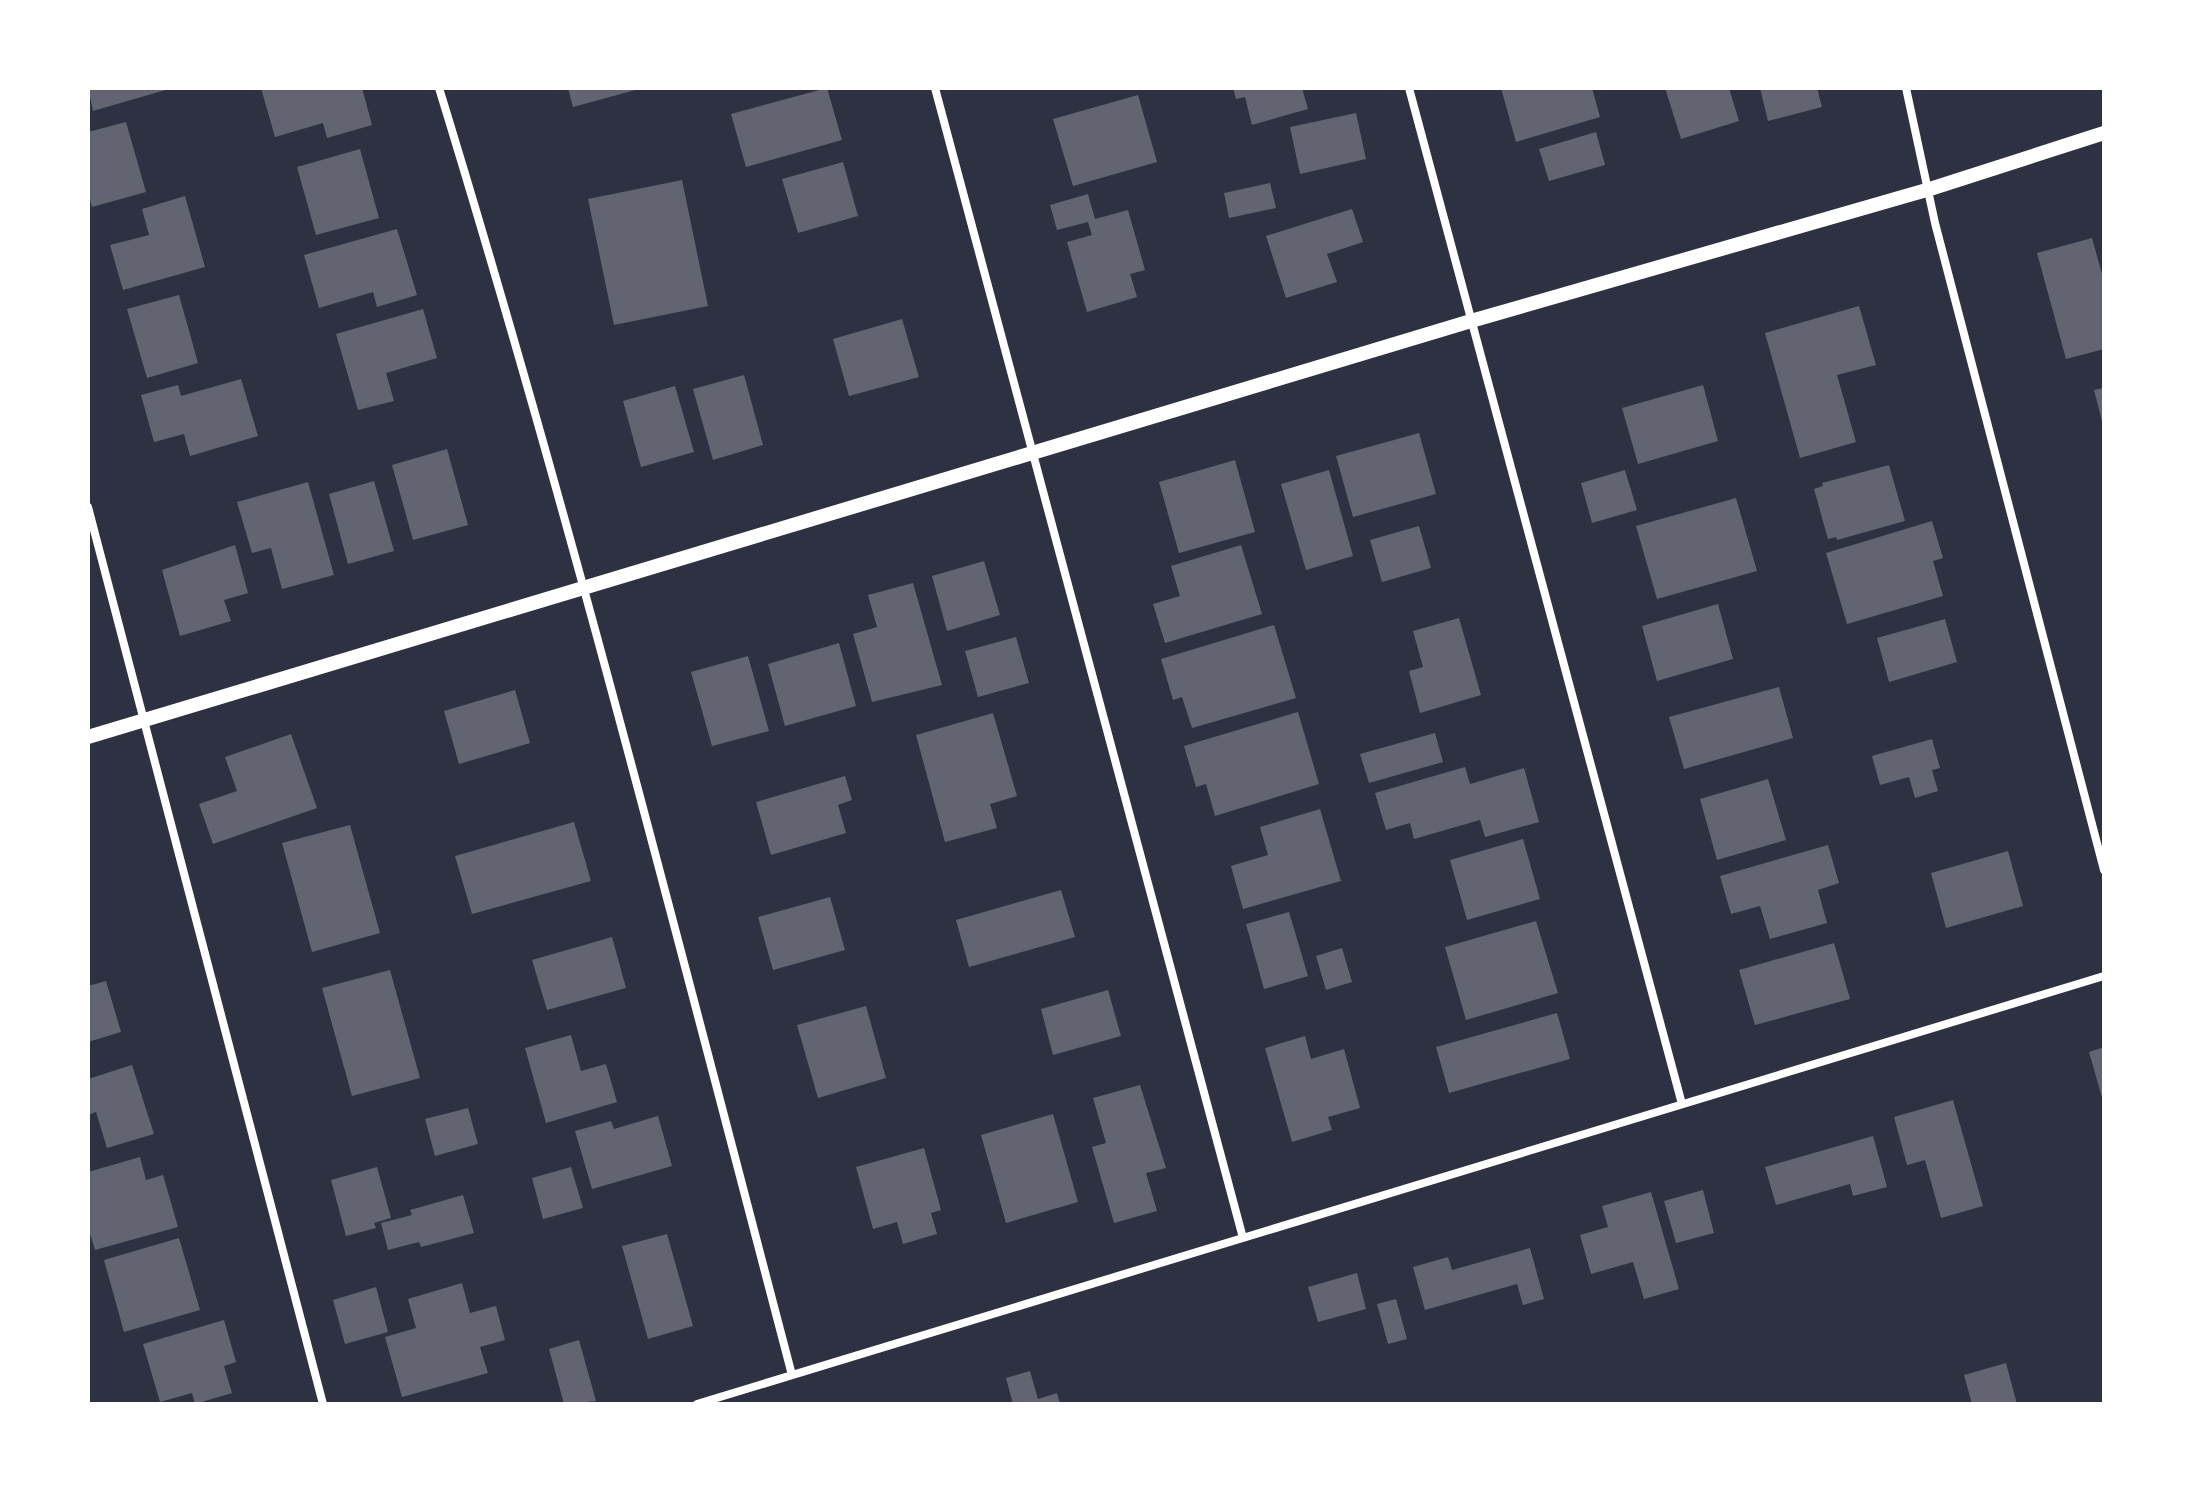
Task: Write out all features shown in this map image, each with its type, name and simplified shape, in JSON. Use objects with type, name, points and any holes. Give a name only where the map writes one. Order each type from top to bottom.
[{"type":"street","points":[[439,88],[520,351],[585,587],[792,1375]]},
{"type":"street","points":[[935,88],[1243,1238]]},
{"type":"street","points":[[1409,88],[1682,1104]]},
{"type":"street","points":[[1906,88],[1935,223],[2104,870]]},
{"type":"street","points":[[88,737],[1471,321],[1930,189],[2104,133]]},
{"type":"street","points":[[88,507],[323,1404]]},
{"type":"street","points":[[697,1404],[2104,976]]},
{"type":"building","points":[[88,88],[169,88],[169,89],[93,111]]},
{"type":"building","points":[[261,88],[362,88],[372,125],[327,138],[323,123],[275,137]]},
{"type":"building","points":[[568,88],[639,88],[639,89],[573,107]]},
{"type":"building","points":[[827,88],[842,140],[746,167],[731,114]]},
{"type":"building","points":[[1233,88],[1302,88],[1308,109],[1252,125],[1245,97],[1236,99]]},
{"type":"building","points":[[1501,88],[1592,88],[1600,117],[1516,142]]},
{"type":"building","points":[[1665,88],[1729,88],[1739,121],[1681,139]]},
{"type":"building","points":[[1760,88],[1817,88],[1822,107],[1768,121]]},
{"type":"building","points":[[1138,95],[1157,162],[1073,186],[1053,119]]},
{"type":"building","points":[[1356,113],[1366,159],[1300,174],[1290,127]]},
{"type":"building","points":[[126,122],[146,192],[92,207],[88,194],[88,132]]},
{"type":"building","points":[[1596,132],[1605,165],[1549,181],[1539,149]]},
{"type":"building","points":[[360,149],[379,218],[316,235],[297,167]]},
{"type":"building","points":[[843,162],[858,216],[798,233],[782,179]]},
{"type":"building","points":[[682,180],[708,306],[614,325],[588,199]]},
{"type":"building","points":[[1270,183],[1276,208],[1229,218],[1224,193]]},
{"type":"building","points":[[1088,194],[1095,219],[1128,210],[1145,270],[1130,274],[1137,297],[1087,312],[1067,242],[1092,235],[1088,222],[1057,230],[1050,205]]},
{"type":"building","points":[[185,196],[205,267],[123,290],[110,245],[149,235],[142,209]]},
{"type":"building","points":[[1352,209],[1363,242],[1327,254],[1337,282],[1286,298],[1266,236]]},
{"type":"building","points":[[397,229],[417,295],[377,307],[373,292],[319,308],[304,255]]},
{"type":"building","points":[[2092,238],[2104,281],[2104,349],[2066,359],[2037,253]]},
{"type":"building","points":[[179,295],[198,363],[147,378],[127,309]]},
{"type":"building","points":[[1859,306],[1876,365],[1837,375],[1856,442],[1800,458],[1765,333]]},
{"type":"building","points":[[423,309],[437,358],[386,373],[394,401],[358,410],[336,334]]},
{"type":"building","points":[[902,319],[919,377],[849,396],[833,339]]},
{"type":"building","points":[[744,375],[763,445],[713,460],[693,389]]},
{"type":"building","points":[[241,379],[258,436],[190,456],[184,434],[154,442],[141,395],[178,385],[181,396]]},
{"type":"building","points":[[1703,385],[1718,441],[1638,464],[1622,408]]},
{"type":"building","points":[[675,386],[694,452],[641,467],[623,401]]},
{"type":"building","points":[[2104,388],[2104,425],[2103,425],[2094,390]]},
{"type":"building","points":[[1419,433],[1436,494],[1353,517],[1336,456]]},
{"type":"building","points":[[447,449],[468,525],[413,540],[392,465]]},
{"type":"building","points":[[1235,460],[1255,532],[1179,553],[1159,482]]},
{"type":"building","points":[[1889,465],[1905,521],[1837,540],[1836,537],[1828,539],[1814,489],[1823,486],[1822,483]]},
{"type":"building","points":[[1329,470],[1353,556],[1306,570],[1281,484]]},
{"type":"building","points":[[1625,470],[1637,510],[1592,523],[1581,483]]},
{"type":"building","points":[[374,481],[394,551],[348,564],[329,494]]},
{"type":"building","points":[[308,482],[334,575],[282,589],[271,548],[252,553],[237,502]]},
{"type":"building","points":[[1736,498],[1757,571],[1657,599],[1636,526]]},
{"type":"building","points":[[1932,521],[1943,558],[1933,561],[1943,596],[1847,624],[1826,553]]},
{"type":"building","points":[[1419,526],[1431,568],[1382,582],[1370,540]]},
{"type":"building","points":[[235,545],[248,593],[224,600],[231,621],[180,636],[162,570]]},
{"type":"building","points":[[1241,545],[1262,614],[1165,643],[1153,604],[1180,596],[1171,566]]},
{"type":"building","points":[[984,561],[1000,615],[947,631],[932,576]]},
{"type":"building","points":[[913,583],[942,685],[872,702],[853,634],[877,627],[868,595]]},
{"type":"building","points":[[1718,604],[1733,659],[1657,681],[1642,626]]},
{"type":"building","points":[[1459,618],[1481,695],[1420,713],[1409,671],[1423,667],[1413,631]]},
{"type":"building","points":[[1945,619],[1957,662],[1889,682],[1877,638]]},
{"type":"building","points":[[1274,625],[1296,698],[1192,728],[1182,697],[1173,700],[1161,659]]},
{"type":"building","points":[[1016,637],[1029,683],[978,697],[965,651]]},
{"type":"building","points":[[839,643],[856,706],[785,726],[768,664]]},
{"type":"building","points":[[748,656],[769,731],[712,746],[691,672]]},
{"type":"building","points":[[1779,687],[1793,738],[1684,769],[1669,717]]},
{"type":"building","points":[[515,690],[530,743],[459,764],[444,711]]},
{"type":"building","points":[[1298,712],[1319,784],[1215,816],[1206,784],[1196,787],[1184,746]]},
{"type":"building","points":[[993,713],[1017,796],[990,804],[997,828],[945,842],[916,735]]},
{"type":"building","points":[[1435,733],[1443,762],[1369,783],[1360,754]]},
{"type":"building","points":[[291,734],[317,808],[213,844],[199,804],[237,791],[225,757]]},
{"type":"building","points":[[1932,739],[1940,768],[1932,770],[1938,791],[1915,798],[1909,777],[1880,785],[1872,756]]},
{"type":"building","points":[[1465,767],[1470,784],[1524,768],[1539,822],[1485,837],[1480,820],[1414,839],[1410,823],[1386,830],[1375,793]]},
{"type":"building","points":[[845,776],[852,800],[838,805],[846,833],[771,855],[756,802]]},
{"type":"building","points":[[1768,779],[1786,840],[1717,860],[1700,799]]},
{"type":"building","points":[[1320,809],[1341,881],[1243,909],[1231,866],[1268,855],[1260,827]]},
{"type":"building","points":[[574,822],[591,881],[472,914],[455,856]]},
{"type":"building","points":[[350,825],[380,933],[312,952],[282,843]]},
{"type":"building","points":[[1523,839],[1540,899],[1467,920],[1450,860]]},
{"type":"building","points":[[1828,845],[1839,883],[1818,890],[1827,923],[1770,939],[1760,906],[1731,914],[1720,876]]},
{"type":"building","points":[[2008,851],[2023,906],[1946,928],[1931,873]]},
{"type":"building","points":[[1061,890],[1075,937],[969,967],[956,920]]},
{"type":"building","points":[[830,897],[845,950],[773,970],[758,917]]},
{"type":"building","points":[[1289,912],[1308,976],[1264,989],[1246,924]]},
{"type":"building","points":[[1536,921],[1558,993],[1466,1020],[1445,947]]},
{"type":"building","points":[[612,937],[626,988],[547,1010],[532,960]]},
{"type":"building","points":[[1834,943],[1850,999],[1755,1025],[1739,970]]},
{"type":"building","points":[[1342,948],[1352,982],[1326,990],[1316,956]]},
{"type":"building","points":[[390,970],[420,1078],[352,1096],[322,988]]},
{"type":"building","points":[[106,981],[121,1032],[88,1042],[88,986]]},
{"type":"building","points":[[1108,990],[1121,1036],[1053,1055],[1041,1009]]},
{"type":"building","points":[[866,1006],[886,1078],[818,1098],[797,1025]]},
{"type":"building","points":[[1557,1013],[1570,1059],[1449,1093],[1436,1047]]},
{"type":"building","points":[[571,1035],[581,1071],[606,1064],[617,1102],[546,1123],[525,1048]]},
{"type":"building","points":[[1305,1036],[1311,1059],[1344,1049],[1360,1108],[1328,1117],[1332,1130],[1292,1142],[1265,1048]]},
{"type":"building","points":[[2104,1047],[2104,1101],[2103,1101],[2089,1052]]},
{"type":"building","points":[[132,1065],[154,1134],[107,1148],[96,1112],[88,1115],[88,1079]]},
{"type":"building","points":[[1140,1085],[1166,1168],[1146,1173],[1157,1211],[1114,1223],[1092,1147],[1106,1143],[1093,1098]]},
{"type":"building","points":[[1953,1100],[1983,1206],[1941,1218],[1925,1160],[1907,1165],[1894,1117]]},
{"type":"building","points":[[468,1108],[478,1144],[435,1156],[425,1119]]},
{"type":"building","points":[[1053,1114],[1078,1202],[1006,1223],[981,1135]]},
{"type":"building","points":[[658,1116],[672,1166],[592,1189],[575,1131],[611,1121],[614,1129]]},
{"type":"building","points":[[1873,1136],[1887,1187],[1853,1196],[1850,1184],[1776,1205],[1765,1167]]},
{"type":"building","points":[[924,1148],[941,1210],[931,1213],[937,1234],[903,1244],[897,1222],[873,1229],[856,1167]]},
{"type":"building","points":[[140,1157],[146,1180],[163,1175],[178,1227],[95,1250],[88,1227],[88,1172]]},
{"type":"building","points":[[377,1167],[391,1218],[374,1223],[376,1228],[346,1236],[331,1180]]},
{"type":"building","points":[[571,1167],[583,1208],[543,1219],[532,1178]]},
{"type":"building","points":[[1703,1190],[1714,1233],[1676,1243],[1664,1201]]},
{"type":"building","points":[[1651,1192],[1679,1289],[1644,1299],[1633,1262],[1591,1274],[1580,1235],[1608,1227],[1602,1206]]},
{"type":"building","points":[[463,1195],[474,1233],[421,1247],[419,1242],[388,1250],[381,1223],[412,1215],[410,1210]]},
{"type":"building","points":[[667,1234],[693,1326],[648,1339],[622,1246]]},
{"type":"building","points":[[179,1238],[200,1310],[124,1332],[104,1260]]},
{"type":"building","points":[[1530,1248],[1544,1299],[1523,1305],[1517,1284],[1425,1310],[1413,1267],[1448,1257],[1452,1270]]},
{"type":"building","points":[[1357,1273],[1366,1309],[1318,1322],[1308,1287]]},
{"type":"building","points":[[462,1283],[470,1313],[496,1306],[505,1340],[480,1347],[488,1373],[402,1397],[385,1337],[416,1328],[408,1299]]},
{"type":"building","points":[[376,1287],[388,1332],[345,1344],[333,1300]]},
{"type":"building","points":[[1396,1299],[1407,1339],[1388,1344],[1377,1304]]},
{"type":"building","points":[[224,1320],[236,1362],[224,1366],[232,1393],[195,1404],[192,1393],[160,1402],[143,1344]]},
{"type":"building","points":[[579,1340],[596,1401],[564,1404],[549,1349]]},
{"type":"building","points":[[2006,1363],[2017,1404],[1972,1404],[1964,1375]]},
{"type":"building","points":[[1030,1371],[1038,1399],[1057,1393],[1060,1404],[1013,1404],[1006,1378]]}]
